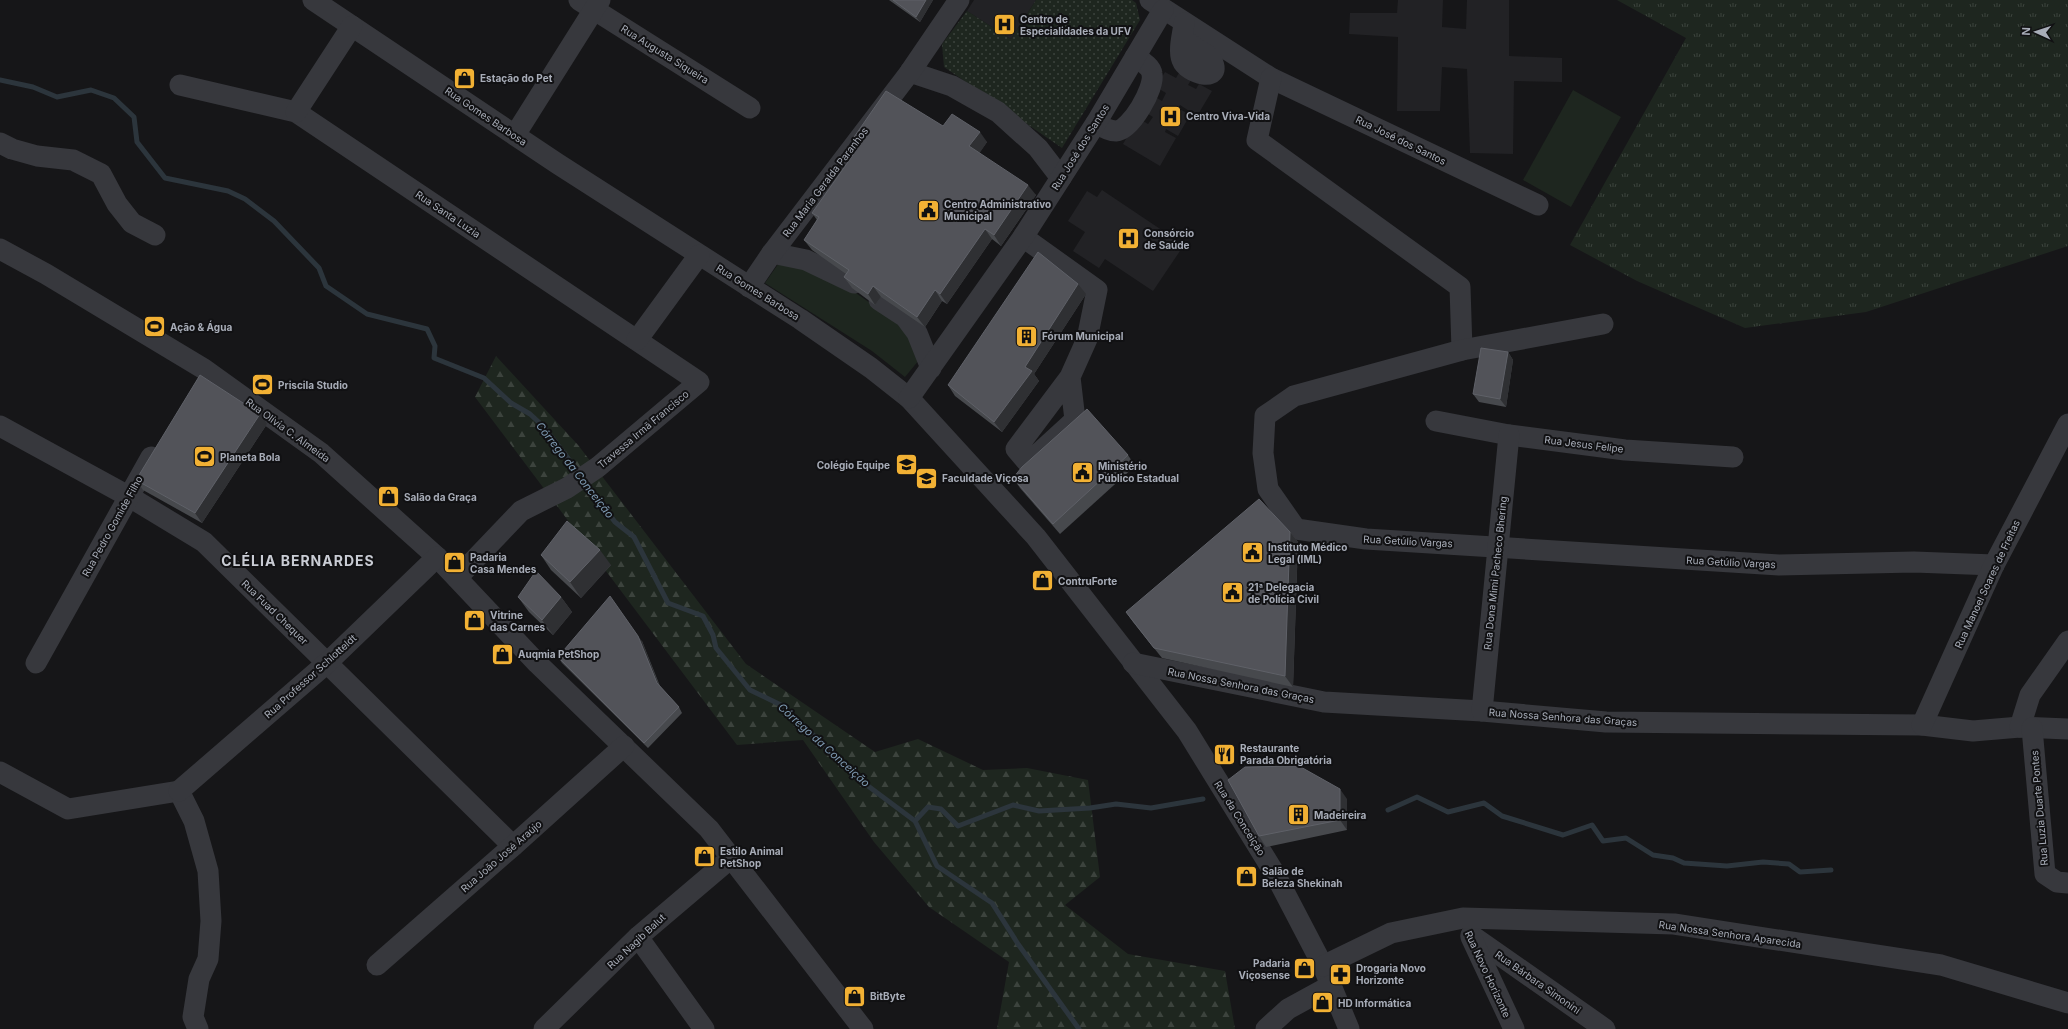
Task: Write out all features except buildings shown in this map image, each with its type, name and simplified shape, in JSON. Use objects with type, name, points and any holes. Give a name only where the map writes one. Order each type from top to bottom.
[{"type":"street","name":"Rua Gomes Barbosa","points":[[313,0],[515,135],[871,368],[909,398],[1036,537],[1133,663]]},
{"type":"street","name":"Rua Maria Geralda Paranhos","points":[[749,287],[772,253],[910,72],[959,0]]},
{"type":"street","points":[[515,135],[591,3]]},
{"type":"street","name":"Rua Augusta Siqueira","points":[[591,3],[750,108]]},
{"type":"street","name":"Rua José dos Santos","points":[[909,398],[1023,237],[1096,123],[1136,57],[1157,5],[1183,31],[1271,78],[1538,205]]},
{"type":"street","points":[[296,112],[352,26]]},
{"type":"street","points":[[1096,123],[1117,131],[1125,127],[1136,115],[1153,85],[1152,73],[1148,66],[1136,57]]},
{"type":"street","points":[[910,72],[952,86],[998,112],[1038,148],[1061,178]]},
{"type":"street","points":[[1271,78],[1257,140],[1460,287],[1462,350]]},
{"type":"street","name":"Rua Santa Luzia","points":[[180,86],[296,112],[699,382]]},
{"type":"street","points":[[0,143],[12,149],[37,156],[73,160],[101,174],[117,204],[132,223],[156,234]]},
{"type":"street","points":[[1023,237],[1097,290],[1088,339],[1070,377]]},
{"type":"street","name":"Rua Olívia C. Almeida","points":[[0,249],[46,274],[200,376],[321,453],[437,557],[537,663],[709,828],[863,1029]]},
{"type":"street","points":[[772,253],[806,260],[854,283]]},
{"type":"street","points":[[637,340],[699,255]]},
{"type":"street","points":[[879,300],[905,317],[917,333],[931,368]]},
{"type":"street","name":"Rua Getúlio Vargas","points":[[1603,324],[1462,350],[1294,396],[1265,416],[1264,452],[1268,489],[1296,529],[1366,539],[1498,546],[1778,565],[1914,562],[1994,564]]},
{"type":"street","name":"Travessa Irmã Francisco","points":[[456,578],[522,511],[567,488],[598,467],[699,382]]},
{"type":"street","name":"Rua Jesus Felipe","points":[[1436,421],[1510,435],[1625,450],[1733,457]]},
{"type":"street","name":"Rua Manoel Soares de Freitas","points":[[1922,725],[1994,564],[2068,424]]},
{"type":"street","name":"Rua Fuad Chequer","points":[[0,426],[128,496],[204,542],[513,846]]},
{"type":"street","name":"Rua Dona Mimi Pacheco Bhering","points":[[1482,711],[1510,435]]},
{"type":"street","name":"Rua Pedro Gomide Filho","points":[[36,663],[128,496],[160,443]]},
{"type":"street","name":"Rua Professor Schlotteldt","points":[[179,791],[327,663],[437,557]]},
{"type":"street","points":[[2026,727],[2030,695],[2068,641]]},
{"type":"street","name":"Rua Nossa Senhora das Graças","points":[[1133,663],[1324,702],[1482,711],[1606,722],[1922,725],[1972,731],[2026,727],[2068,729]]},
{"type":"street","name":"Rua da Conceição","points":[[1133,663],[1187,731],[1275,874],[1323,966],[1349,1029]]},
{"type":"street","name":"Rua Luzia Duarte Pontes","points":[[2026,727],[2044,874],[2062,882]]},
{"type":"street","name":"Rua João José Araújo","points":[[377,965],[624,746]]},
{"type":"street","points":[[0,772],[68,809],[179,791],[194,821],[208,871],[211,921],[208,959],[199,979],[193,1017],[198,1029]]},
{"type":"street","name":"Rua Nagib Balut","points":[[544,1029],[638,937],[731,858]]},
{"type":"street","name":"Rua Nossa Senhora Aparecida","points":[[1323,966],[1391,933],[1466,927],[1674,924],[1941,965],[2068,1003]]},
{"type":"street","name":"Rua Novo Horizonte","points":[[1466,927],[1514,1029]]},
{"type":"street","name":"Rua Bárbara Simonini","points":[[1466,927],[1605,1029]]},
{"type":"street","points":[[638,937],[704,1029]]},
{"type":"street","points":[[1266,1029],[1288,1009],[1330,986]]},
{"type":"shaded area","name":"Centro de Especialidades da UFV","points":[[974,0],[1036,0],[1011,39],[967,11]]},
{"type":"shaded area","points":[[1398,0],[1443,0],[1442,27],[1466,29],[1467,0],[1509,0],[1509,56],[1562,58],[1562,82],[1514,81],[1513,154],[1470,153],[1467,69],[1442,67],[1440,111],[1397,111],[1398,37],[1349,34],[1350,13],[1397,13]]},
{"type":"shaded area","name":"Centro Viva-Vida","points":[[1182,68],[1194,75],[1188,85],[1196,89],[1199,84],[1212,91],[1197,116],[1180,105],[1178,108],[1190,115],[1178,136],[1166,129],[1165,132],[1176,138],[1160,166],[1123,144],[1138,118],[1148,124],[1153,117],[1132,104],[1141,88],[1162,101],[1166,93],[1156,87],[1165,72],[1176,78]]},
{"type":"shaded area","name":"Consórcio de Saúde","points":[[1102,190],[1184,245],[1153,291],[1105,259],[1099,268],[1073,251],[1085,232],[1068,221],[1087,191],[1097,197]]},
{"type":"green space","points":[[1036,0],[1132,0],[1136,3],[1140,20],[1062,148],[944,67],[942,44],[967,11],[1011,39]]},
{"type":"green space","points":[[1617,0],[2068,0],[2068,246],[1866,312],[1745,328],[1637,281],[1570,245],[1686,38]]},
{"type":"green space","points":[[1573,90],[1621,117],[1571,207],[1523,180]]},
{"type":"green space","points":[[781,260],[839,281],[894,320],[909,338],[919,360],[905,377],[872,351],[765,283]]},
{"type":"green space","points":[[496,356],[578,445],[746,664],[875,752],[918,739],[983,770],[1027,768],[1088,780],[1100,877],[1065,905],[1128,954],[1225,971],[1235,1029],[997,1029],[1009,962],[929,907],[874,842],[803,740],[737,745],[475,397]]},
{"type":"waterway","name":"Córrego da Conceição","points":[[0,80],[33,87],[57,97],[91,90],[114,98],[134,117],[137,142],[165,178],[228,191],[245,199],[274,221],[319,268],[326,286],[367,314],[427,329],[435,346],[434,358],[484,378],[511,403],[530,414],[544,427],[580,474]]},
{"type":"waterway","name":"Córrego da Conceição","points":[[584,481],[615,522],[634,537],[668,603],[703,616],[713,635],[716,648],[750,690],[783,706],[860,780],[915,821],[937,866],[992,903],[1018,944],[1079,1029]]},
{"type":"waterway","points":[[1388,810],[1417,797],[1448,812],[1484,803],[1502,816],[1563,835],[1592,825],[1603,841],[1626,838],[1653,855],[1673,858],[1684,863],[1727,866],[1763,862],[1789,864],[1800,872],[1831,870]]},
{"type":"waterway","points":[[915,821],[928,807],[941,809],[958,826],[1013,805],[1039,811],[1090,808],[1116,804],[1151,808],[1203,799]]},
{"type":"place","name":"Centro de Especialidades da UFV","points":[[1004,25]]},
{"type":"place","name":"Estação do Pet","points":[[465,78]]},
{"type":"place","name":"Centro Viva-Vida","points":[[1171,116]]},
{"type":"place","name":"Centro Administrativo Municipal","points":[[928,210]]},
{"type":"place","name":"Consórcio de Saúde","points":[[1128,239]]},
{"type":"place","name":"Ação & Água","points":[[155,327]]},
{"type":"place","name":"Fórum Municipal","points":[[1027,336]]},
{"type":"place","name":"Priscila Studio","points":[[262,385]]},
{"type":"place","name":"Planeta Bola","points":[[204,457]]},
{"type":"place","name":"Colégio Equipe","points":[[906,465]]},
{"type":"place","name":"Ministério Público Estadual","points":[[1082,472]]},
{"type":"place","name":"Faculdade Viçosa","points":[[927,478]]},
{"type":"place","name":"Salão da Graça","points":[[389,497]]},
{"type":"place","name":"Instituto Médico Legal (IML)","points":[[1253,553]]},
{"type":"place","name":"Padaria Casa Mendes","points":[[455,563]]},
{"type":"place","name":"ContruForte","points":[[1043,581]]},
{"type":"place","name":"21ª Delegacia de Polícia Civil","points":[[1232,593]]},
{"type":"place","name":"Vitrine das Carnes","points":[[475,621]]},
{"type":"place","name":"Auqmia PetShop","points":[[503,654]]},
{"type":"place","name":"Restaurante Parada Obrigatória","points":[[1224,754]]},
{"type":"place","name":"Madeireira","points":[[1298,815]]},
{"type":"place","name":"Estilo Animal PetShop","points":[[704,857]]},
{"type":"place","name":"Salão de Beleza Shekinah","points":[[1247,877]]},
{"type":"place","name":"Padaria Viçosense","points":[[1305,969]]},
{"type":"place","name":"Drogaria Novo Horizonte","points":[[1341,974]]},
{"type":"place","name":"BitByte","points":[[854,996]]},
{"type":"place","name":"HD Informática","points":[[1323,1003]]},
{"type":"district","name":"CLÉLIA BERNARDES","points":[[298,561]]}]
